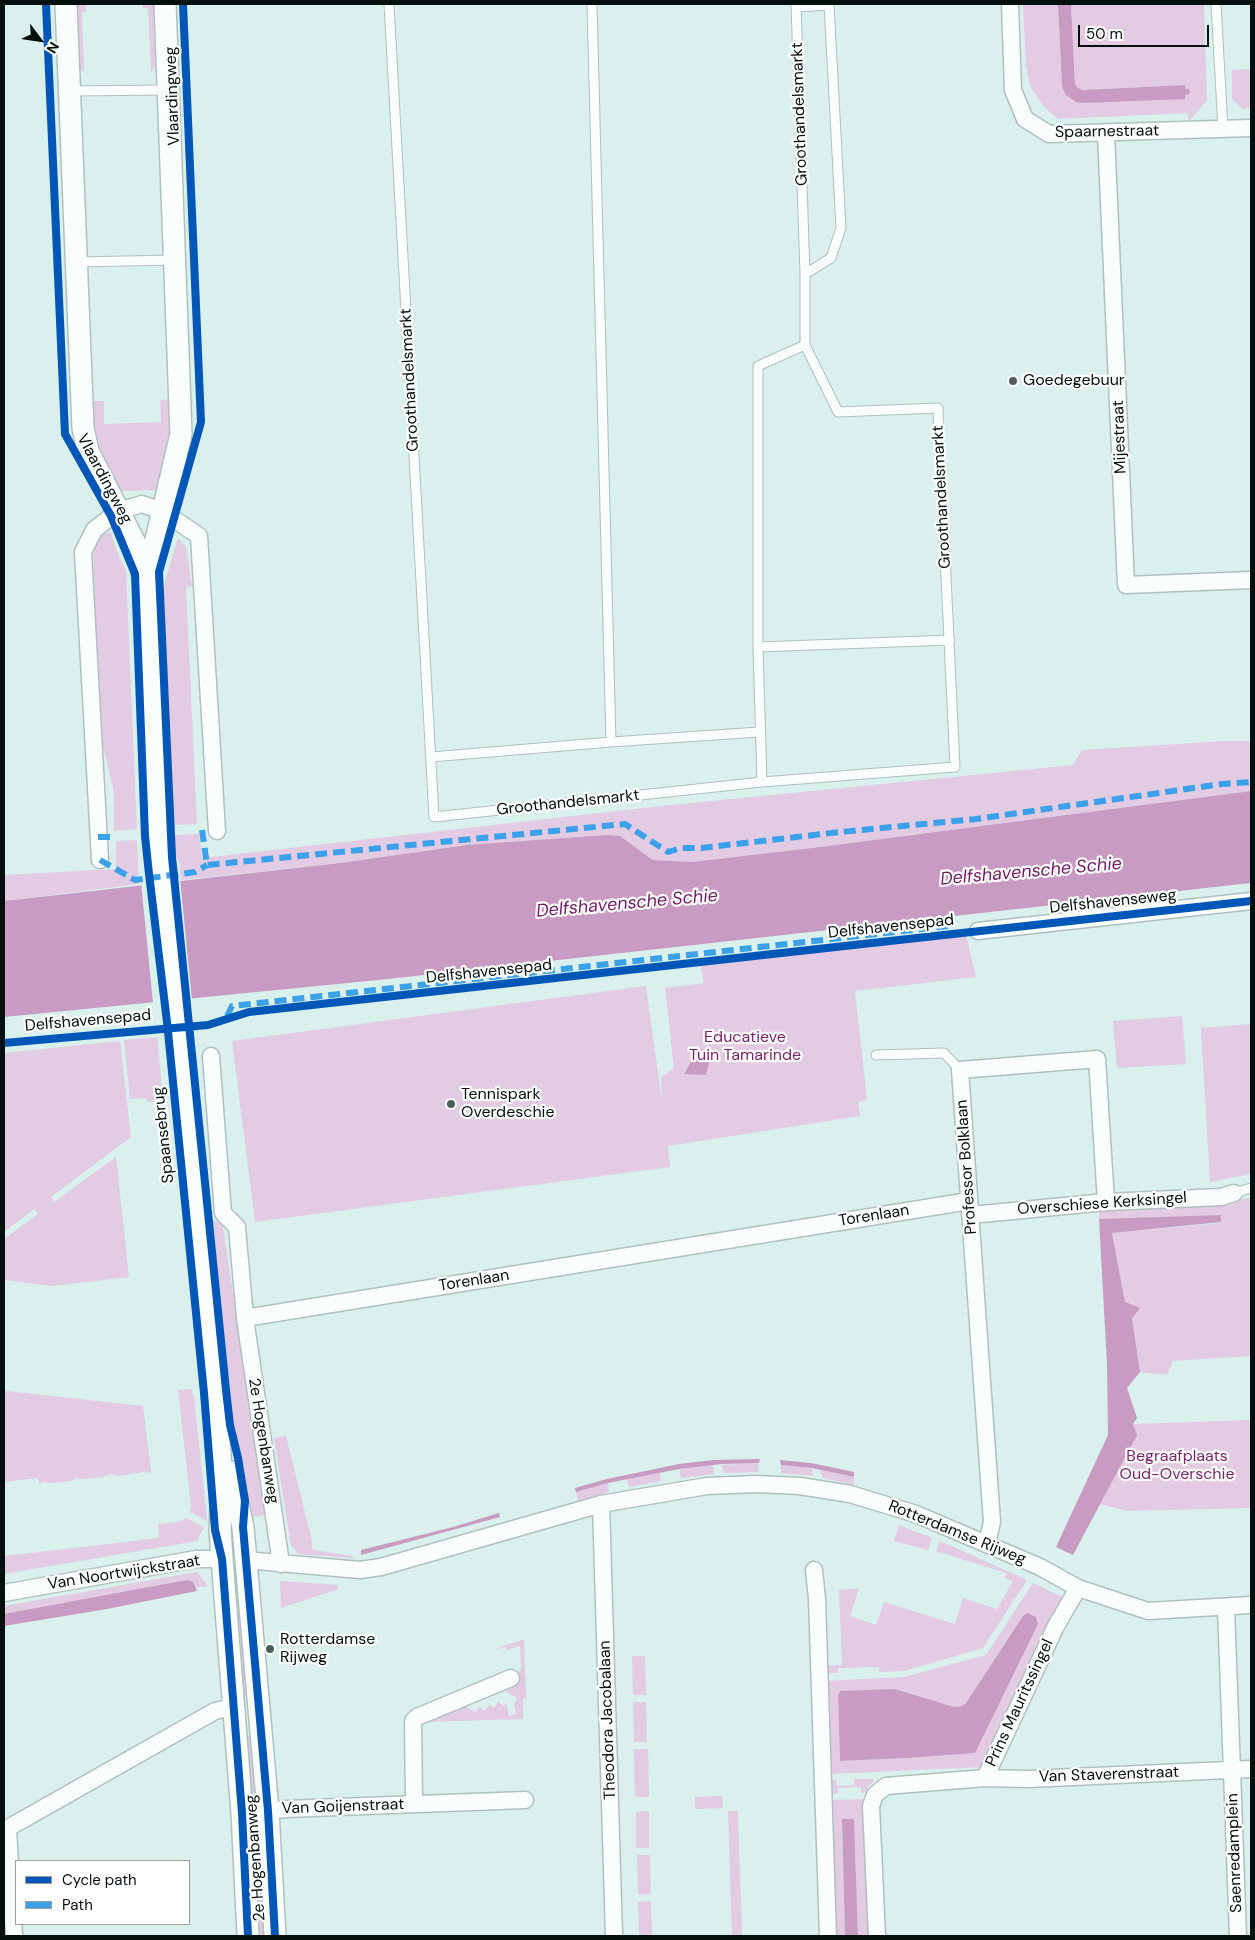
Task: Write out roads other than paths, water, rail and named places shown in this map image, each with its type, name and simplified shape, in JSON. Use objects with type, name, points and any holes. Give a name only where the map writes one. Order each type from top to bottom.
[{"type":"street","name":"Vlaardingweg","points":[[66,4],[83,428],[88,451],[135,543],[148,594],[160,873]]},
{"type":"street","name":"Vlaardingweg","points":[[148,594],[162,511],[181,434],[165,4]]},
{"type":"street","name":"Spaarnestraat","points":[[1010,4],[1013,90],[1025,119],[1049,134],[1106,134],[1251,128]]},
{"type":"street","name":"Mijestraat","points":[[1106,134],[1126,586],[1251,580]]},
{"type":"street","name":"Vlaardingweg","points":[[100,860],[83,552],[94,530],[118,511],[142,504],[162,511],[199,536],[217,831]]},
{"type":"street","name":"Spaansebrug","points":[[160,873],[216,1391]]},
{"type":"street","name":"Delfshavenseweg","points":[[978,931],[1251,901]]},
{"type":"street","points":[[212,1056],[223,1214],[237,1227],[245,1318]]},
{"type":"street","points":[[960,1070],[1097,1059],[1106,1202]]},
{"type":"street","name":"Professor Bolklaan","points":[[960,1070],[992,1522],[987,1544]]},
{"type":"street","name":"Overschiese Kerksingel","points":[[970,1208],[1221,1197],[1234,1193]]},
{"type":"street","name":"Torenlaan","points":[[245,1318],[970,1208]]},
{"type":"street","name":"2e Hogenbanweg","points":[[245,1318],[281,1564]]},
{"type":"street","name":"2e Hogenbanweg","points":[[216,1391],[222,1486],[220,1529],[242,1813],[248,1936]]},
{"type":"street","name":"2e Hogenbanweg","points":[[216,1391],[243,1527],[268,1811],[274,1936]]},
{"type":"street","name":"Rotterdamse Rijweg","points":[[245,1560],[352,1570],[381,1567],[601,1504],[707,1486],[757,1484],[800,1486],[850,1494],[890,1505],[941,1524],[1040,1567],[1078,1588],[1148,1611],[1251,1605]]},
{"type":"street","name":"Theodora Jacobalaan","points":[[601,1504],[614,1936]]},
{"type":"street","name":"Van Noortwijckstraat","points":[[4,1593],[196,1559],[245,1560]]},
{"type":"street","points":[[814,1570],[817,1599],[828,1936]]},
{"type":"street","name":"Prins Mauritssingel","points":[[877,1936],[871,1806],[875,1795],[886,1786],[985,1778],[1056,1626],[1078,1588]]},
{"type":"street","name":"Saenredamplein","points":[[1226,1607],[1238,1936]]},
{"type":"street","name":"Van Goijenstraat","points":[[414,1804],[413,1721],[417,1717],[511,1678]]},
{"type":"street","points":[[14,1936],[6,1828],[215,1711],[258,1705]]},
{"type":"street","name":"Saenredamplein","points":[[1232,1770],[1251,1769]]},
{"type":"street","name":"Van Staverenstraat","points":[[985,1778],[1028,1779],[1232,1770]]},
{"type":"street","name":"Van Goijenstraat","points":[[242,1813],[525,1800]]},
{"type":"lane","name":"Groothandelsmarkt","points":[[389,4],[434,817],[762,782],[955,767],[938,408],[838,412],[805,345],[805,274],[796,6]]},
{"type":"lane","points":[[592,4],[611,742]]},
{"type":"lane","points":[[796,6],[829,4],[841,228],[831,258],[805,274]]},
{"type":"lane","points":[[1216,4],[1223,129]]},
{"type":"lane","name":"Vlaardingweg","points":[[70,91],[168,90]]},
{"type":"lane","points":[[76,262],[174,260]]},
{"type":"lane","points":[[762,782],[759,732],[758,647],[758,366],[805,345]]},
{"type":"lane","points":[[758,647],[950,640]]},
{"type":"lane","points":[[431,757],[759,732]]},
{"type":"lane","points":[[876,1055],[944,1053],[960,1070]]},
{"type":"lane","points":[[1234,1193],[1251,1188]]},
{"type":"water","points":[[1058,4],[1071,4],[1075,84],[1078,88],[1083,90],[1185,85],[1185,89],[1189,89],[1190,94],[1185,95],[1185,99],[1084,103],[1076,102],[1070,98],[1065,94],[1062,86]]},
{"type":"water","name":"Delfshavensche Schie","points":[[1251,791],[1251,883],[388,979],[4,1017],[4,901],[340,863],[467,845],[608,835],[620,836],[653,860],[692,862]]},
{"type":"water","points":[[705,1049],[710,1059],[706,1075],[684,1074],[698,1050]]},
{"type":"water","points":[[1221,1215],[1221,1222],[1112,1233],[1125,1302],[1140,1308],[1132,1318],[1140,1372],[1127,1388],[1137,1418],[1133,1424],[1137,1435],[1073,1555],[1056,1547],[1108,1435],[1107,1364],[1099,1219]]},
{"type":"water","points":[[760,1459],[759,1463],[722,1464],[679,1469],[608,1483],[576,1492],[575,1488],[607,1479],[679,1464],[713,1460]]},
{"type":"water","points":[[780,1460],[811,1463],[854,1472],[854,1477],[812,1468],[781,1465]]},
{"type":"water","points":[[499,1513],[500,1517],[361,1555],[361,1550],[453,1527]]},
{"type":"water","points":[[187,1580],[193,1582],[197,1591],[107,1609],[4,1626],[4,1614]]},
{"type":"water","points":[[1027,1613],[1036,1617],[1038,1624],[975,1753],[840,1761],[838,1696],[840,1691],[895,1689],[954,1707],[962,1706],[966,1703],[1023,1616]]},
{"type":"water","points":[[842,1819],[854,1819],[858,1936],[845,1936]]},
{"type":"place","name":"Goedegebuur","points":[[1013,381]]},
{"type":"place","name":"Tennispark Overdeschie","points":[[451,1104]]},
{"type":"place","name":"Rotterdamse Rijweg","points":[[270,1649]]},
{"type":"park label","name":"Educatieve Tuin Tamarinde","points":[[745,1047]]},
{"type":"park label","name":"Begraafplaats Oud-Overschie","points":[[1177,1466]]}]
